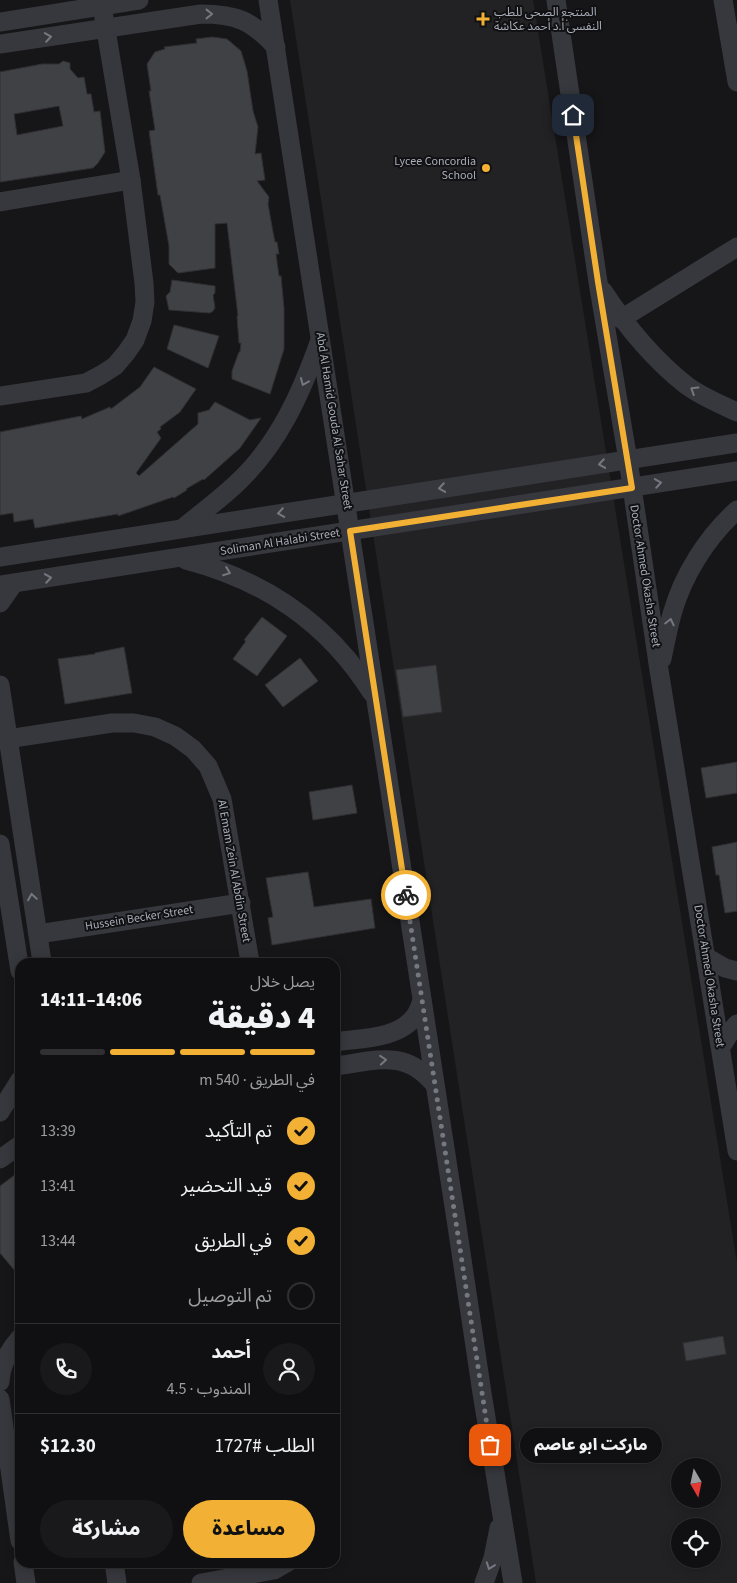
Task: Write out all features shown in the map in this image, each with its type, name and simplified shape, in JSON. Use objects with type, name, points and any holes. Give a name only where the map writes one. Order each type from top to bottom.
[{"type":"street","points":[[0,22],[102,3],[139,0]]},
{"type":"street","name":"Abd Al Hamid Gouda Al Sahar Street","points":[[268,0],[512,1583]]},
{"type":"street","points":[[723,0],[737,82]]},
{"type":"street","name":"Doctor Ahmed Okasha Street","points":[[557,2],[598,282],[628,460],[659,670],[737,1151]]},
{"type":"street","points":[[0,396],[86,383],[115,366],[126,354],[135,340],[142,321],[145,302],[144,283],[131,180],[102,3]]},
{"type":"street","points":[[0,44],[201,14],[222,14],[243,20],[261,31],[276,47]]},
{"type":"street","points":[[0,202],[131,180]]},
{"type":"street","points":[[621,319],[737,247]]},
{"type":"street","points":[[598,282],[621,319],[661,363],[688,386],[713,402],[737,412]]},
{"type":"street","points":[[182,529],[236,484],[259,459],[279,432],[296,402],[321,337]]},
{"type":"street","points":[[4,552],[105,541],[737,443]]},
{"type":"street","name":"Soliman Al Halabi Street","points":[[7,584],[632,488],[737,470]]},
{"type":"street","points":[[659,670],[673,612],[685,580],[703,548],[723,523],[737,510]]},
{"type":"street","points":[[105,541],[109,568]]},
{"type":"street","points":[[180,558],[211,566],[240,577],[295,608],[319,628],[341,651],[360,675],[376,700]]},
{"type":"street","points":[[0,603],[7,584]]},
{"type":"street","points":[[0,685],[4,740],[41,958]]},
{"type":"street","name":"Al Emam Zein Al Abdin Street","points":[[4,740],[112,723],[134,723],[155,728],[175,736],[193,749],[208,766],[222,798],[249,958]]},
{"type":"street","points":[[0,844],[18,958]]},
{"type":"street","name":"Hussein Becker Street","points":[[38,934],[241,903]]},
{"type":"street","points":[[706,957],[725,968],[737,971]]},
{"type":"street","points":[[340,1041],[389,1034],[404,1027],[415,1016],[422,1002]]},
{"type":"street","points":[[721,1047],[730,1031],[737,1024]]},
{"type":"street","points":[[340,1065],[388,1059],[402,1061],[415,1066],[426,1074],[435,1085]]},
{"type":"street","points":[[0,1112],[15,1088]]},
{"type":"street","points":[[0,1159],[15,1148]]},
{"type":"street","points":[[0,1382],[5,1360],[15,1344]]},
{"type":"street","points":[[0,1399],[15,1506]]},
{"type":"street","points":[[484,1583],[493,1558],[501,1514]]},
{"type":"street","points":[[24,1568],[26,1583]]},
{"type":"street","points":[[115,1568],[117,1583]]},
{"type":"street","points":[[201,1583],[253,1568],[274,1570],[278,1568]]},
{"type":"shaded area","points":[[290,0],[533,0],[737,1263],[737,1583],[536,1583]]},
{"type":"building","points":[[212,37],[227,39],[241,51],[258,127],[255,154],[261,153],[265,180],[257,181],[269,197],[268,204],[279,254],[276,254],[279,276],[281,276],[284,308],[284,349],[270,394],[232,379],[232,371],[240,352],[241,343],[239,343],[238,316],[227,223],[215,224],[215,268],[178,273],[169,264],[169,246],[160,195],[158,195],[149,131],[155,130],[147,64],[155,52],[165,49],[164,47],[197,43],[196,39]]},
{"type":"building","points":[[63,61],[70,63],[70,69],[78,78],[84,77],[87,94],[91,94],[94,112],[100,111],[105,152],[93,168],[0,182],[0,72],[42,64],[59,64]],"holes":[[[59,106],[63,126],[17,135],[14,114]]]},
{"type":"building","points":[[172,280],[215,286],[215,293],[213,295],[215,308],[213,311],[210,313],[169,310],[166,296],[170,292]]},
{"type":"building","points":[[174,325],[219,336],[208,368],[167,349]]},
{"type":"building","points":[[154,367],[196,389],[180,412],[160,427],[161,429],[157,432],[161,438],[136,473],[139,476],[198,424],[198,413],[209,410],[215,402],[250,420],[261,418],[240,448],[204,480],[186,489],[174,498],[118,516],[118,514],[35,528],[33,519],[14,522],[13,513],[0,515],[0,432],[81,416],[82,419],[110,407],[111,409],[140,387]]},
{"type":"building","points":[[262,617],[287,636],[257,676],[233,659],[246,641],[244,640]]},
{"type":"building","points":[[124,647],[132,693],[65,704],[58,659],[95,654]]},
{"type":"building","points":[[300,658],[318,681],[283,707],[265,685]]},
{"type":"building","points":[[436,665],[442,712],[403,717],[396,670]]},
{"type":"building","points":[[737,762],[737,793],[706,798],[701,768]]},
{"type":"building","points":[[352,785],[357,813],[313,820],[309,792]]},
{"type":"building","points":[[737,842],[737,911],[725,913],[712,847]]},
{"type":"building","points":[[308,872],[314,907],[371,899],[375,928],[272,945],[268,918],[273,917],[266,878]]},
{"type":"building","points":[[15,1175],[15,1271],[0,1253],[0,1186]]},
{"type":"building","points":[[723,1336],[726,1354],[686,1361],[683,1343]]},
{"type":"way so far","points":[[406,895],[490,1445]]},
{"type":"place","name":"المنتجع الصحى للطب النفسى أ.د أحمد عكاشة","points":[[483,19]]},
{"type":"place","name":"Lycee Concordia School","points":[[486,168]]},
{"type":"place","name":"ماركت ابو عاصم","points":[[490,1445]]},
{"type":"route","points":[[406,895],[350,531],[632,488],[573,115]]}]
